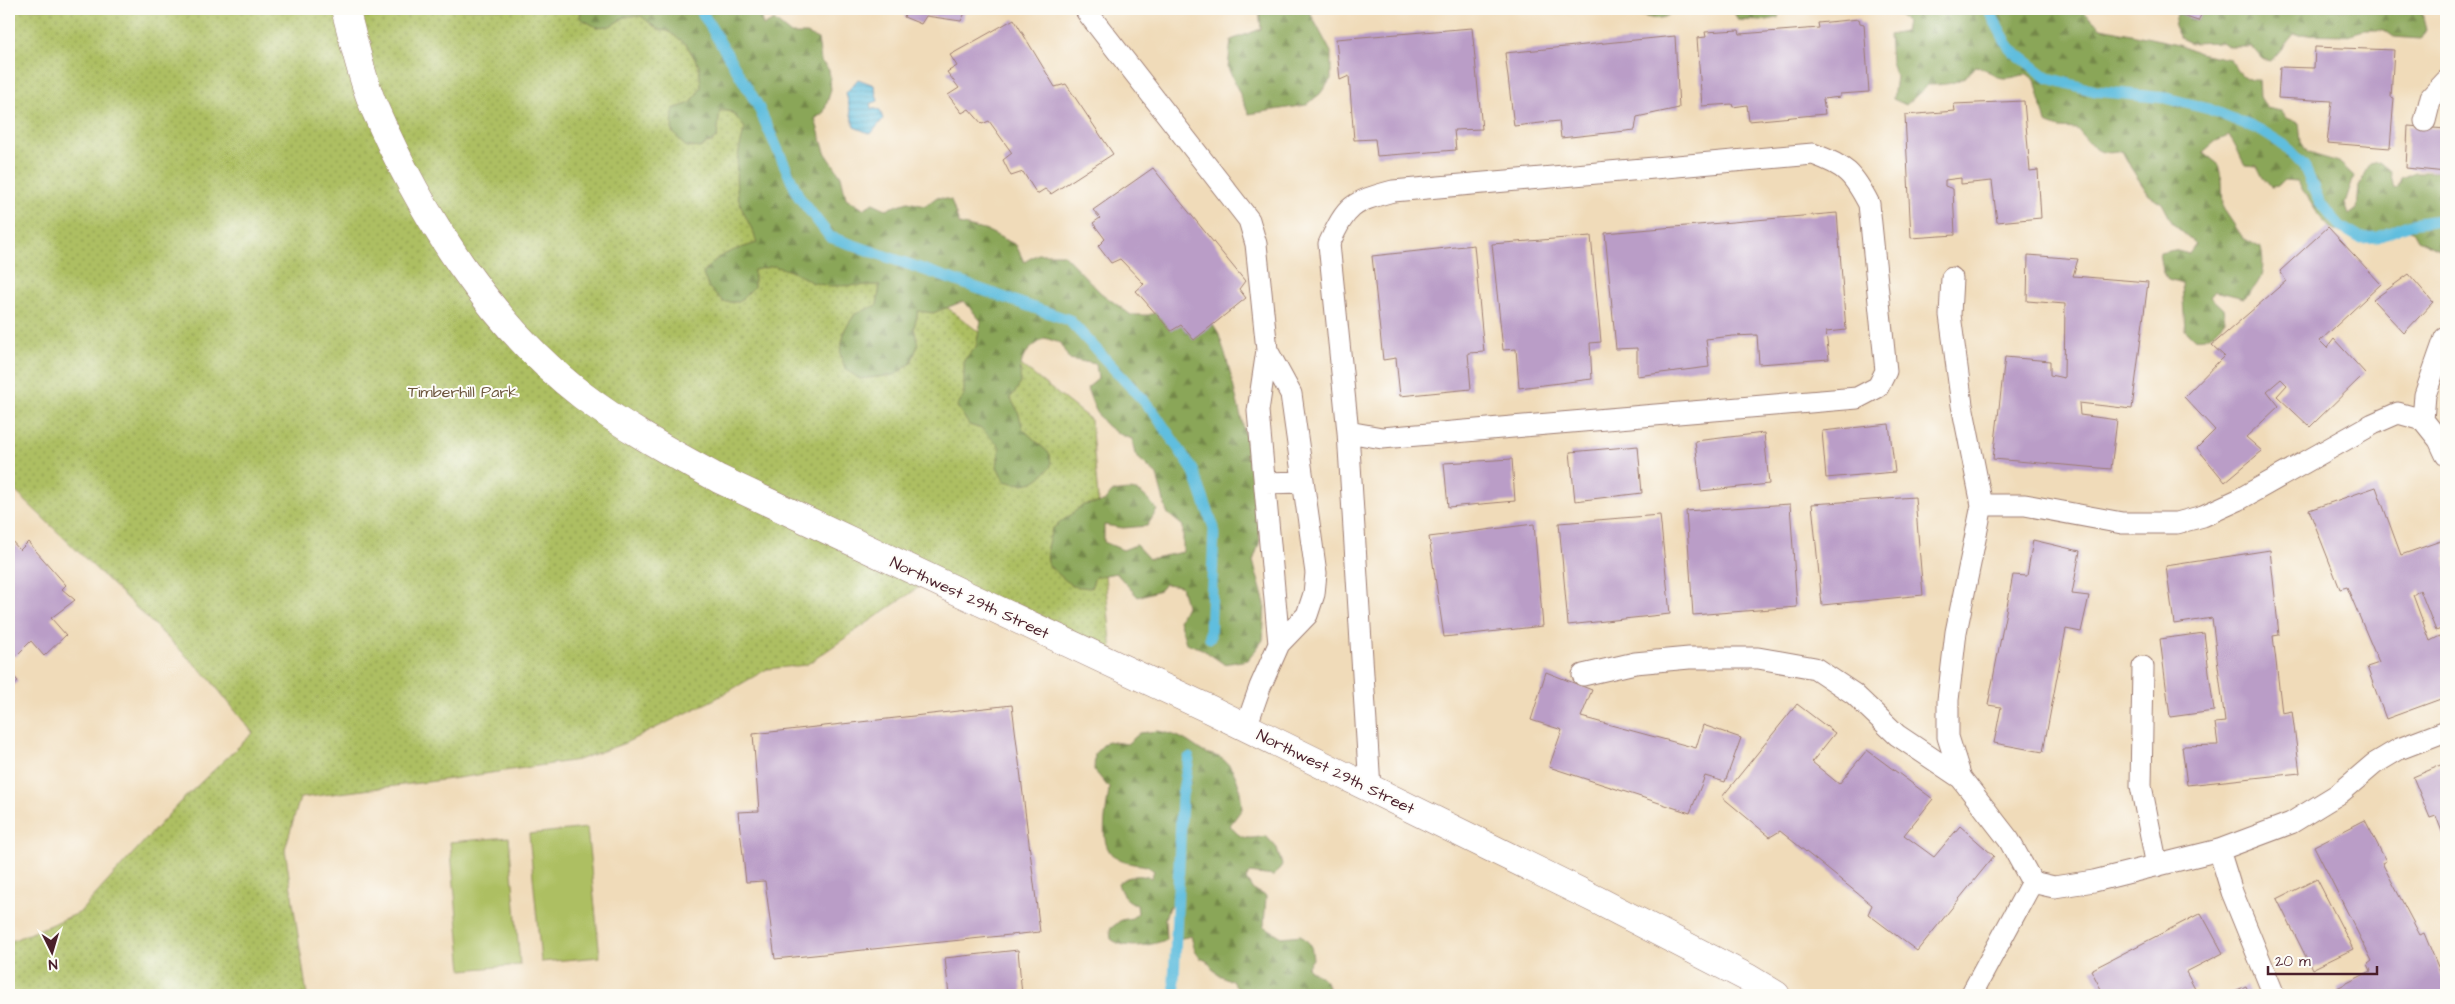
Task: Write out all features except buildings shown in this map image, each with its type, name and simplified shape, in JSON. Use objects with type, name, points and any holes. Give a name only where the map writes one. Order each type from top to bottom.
[{"type":"street","name":"Northwest 29th Street","points":[[345,9],[373,106],[420,199],[482,293],[525,345],[583,396],[654,443],[719,479],[1246,727],[1613,908],[1748,978],[1776,995]]},
{"type":"lane","points":[[1088,9],[1086,12],[1249,220],[1256,244],[1267,350],[1258,411],[1279,644]]},
{"type":"lane","points":[[2425,120],[2431,97],[2446,81]]},
{"type":"lane","points":[[1348,432],[1382,438],[1857,398],[1878,387],[1886,371],[1869,204],[1857,180],[1837,163],[1813,154],[1393,191],[1363,199],[1342,215],[1329,244],[1348,432],[1370,788]]},
{"type":"lane","points":[[1952,278],[1951,324],[1962,405],[1982,505],[1956,632],[1948,700],[1948,737],[1961,778]]},
{"type":"lane","points":[[2423,420],[2424,395],[2445,338]]},
{"type":"lane","points":[[1246,727],[1260,687],[1279,644],[1307,615],[1314,594],[1316,573],[1291,394],[1267,350]]},
{"type":"lane","points":[[1982,505],[2025,505],[2122,523],[2177,523],[2203,516],[2238,500],[2373,424],[2398,413],[2423,420],[2439,440],[2446,455]]},
{"type":"lane","points":[[1265,483],[1304,482]]},
{"type":"lane","points":[[1583,675],[1635,663],[1689,658],[1758,658],[1815,668],[1854,694],[1898,735],[1961,778],[2009,840],[2032,882],[2054,887],[2094,882],[2219,850],[2291,823],[2340,793],[2374,764],[2399,749],[2446,731]]},
{"type":"lane","points":[[2143,667],[2141,786],[2158,866]]},
{"type":"lane","points":[[2219,850],[2232,892],[2274,995]]},
{"type":"lane","points":[[1971,995],[2032,882]]},
{"type":"green space","name":"Timberhill Park","points":[[9,9],[680,9],[840,236],[952,311],[1091,420],[1113,664],[931,579],[806,665],[767,669],[715,699],[625,743],[578,760],[451,779],[300,798],[285,849],[307,995],[9,995],[9,942],[79,913],[179,803],[253,733],[208,677],[9,485]]},
{"type":"green space","points":[[581,9],[731,9],[733,11],[735,9],[759,9],[763,26],[774,20],[791,34],[807,34],[818,39],[821,61],[829,70],[831,90],[824,112],[815,119],[825,152],[841,176],[846,198],[863,209],[873,203],[886,209],[908,202],[925,206],[937,197],[951,200],[959,224],[988,231],[1016,245],[1024,262],[1038,254],[1063,254],[1101,293],[1131,315],[1148,315],[1179,306],[1209,318],[1218,332],[1227,360],[1255,474],[1260,541],[1253,561],[1265,604],[1263,640],[1248,660],[1224,664],[1202,649],[1186,643],[1179,620],[1186,606],[1181,586],[1165,584],[1160,590],[1138,597],[1116,573],[1095,577],[1091,588],[1072,586],[1048,565],[1047,547],[1052,529],[1083,505],[1104,502],[1112,492],[1128,490],[1142,494],[1157,510],[1147,526],[1123,528],[1104,525],[1104,542],[1123,550],[1136,545],[1149,559],[1183,552],[1183,526],[1167,513],[1157,475],[1135,455],[1132,439],[1107,426],[1094,406],[1087,388],[1098,379],[1096,364],[1069,359],[1060,343],[1045,338],[1026,354],[1022,361],[1020,384],[1010,398],[1018,411],[1023,429],[1050,454],[1051,466],[1036,480],[1026,484],[1013,483],[1004,481],[997,466],[1000,447],[982,429],[969,425],[957,406],[964,395],[964,360],[976,347],[981,321],[964,301],[933,313],[918,311],[914,328],[918,345],[911,363],[895,375],[860,379],[845,369],[840,353],[845,329],[855,314],[877,305],[880,285],[828,286],[811,282],[794,272],[774,266],[754,270],[754,287],[739,302],[724,302],[709,288],[703,275],[713,262],[719,257],[757,243],[739,201],[737,191],[736,170],[745,128],[732,112],[720,110],[717,138],[700,148],[685,146],[672,131],[673,109],[691,103],[701,87],[699,66],[686,44],[668,31],[659,30],[641,16],[627,16],[610,26],[596,27],[580,18]]},
{"type":"green space","points":[[1259,9],[1308,9],[1331,52],[1331,79],[1320,94],[1306,105],[1249,114],[1228,68],[1231,40],[1261,29]]},
{"type":"green space","points":[[1624,9],[1676,9],[1664,17],[1652,18]]},
{"type":"green space","points":[[1732,9],[1780,9],[1778,18],[1761,21],[1738,20]]},
{"type":"green space","points":[[1893,9],[2079,9],[2102,28],[2179,44],[2199,53],[2230,59],[2245,77],[2259,80],[2260,97],[2267,108],[2281,111],[2287,118],[2299,123],[2301,142],[2308,153],[2339,162],[2354,176],[2345,203],[2349,215],[2357,209],[2359,186],[2370,164],[2379,162],[2390,171],[2394,189],[2398,187],[2401,178],[2415,172],[2446,172],[2446,253],[2418,240],[2413,231],[2395,225],[2361,242],[2330,228],[2319,216],[2297,181],[2284,180],[2278,186],[2271,187],[2263,178],[2257,166],[2245,165],[2229,136],[2216,141],[2203,152],[2218,164],[2222,181],[2223,208],[2243,238],[2261,248],[2263,263],[2261,276],[2255,287],[2244,298],[2215,291],[2210,297],[2223,309],[2225,320],[2212,335],[2199,339],[2193,338],[2185,330],[2182,284],[2168,280],[2163,271],[2160,253],[2174,250],[2189,254],[2196,244],[2173,224],[2162,203],[2149,195],[2122,151],[2107,153],[2101,151],[2096,149],[2077,129],[2059,128],[2046,123],[2035,80],[2027,74],[2004,78],[1995,76],[1976,66],[1966,76],[1955,82],[1928,85],[1906,105],[1893,99],[1896,76],[1891,62],[1889,35],[1904,32],[1906,21]]},
{"type":"green space","points":[[2204,9],[2232,9],[2239,11],[2241,9],[2421,9],[2426,29],[2420,39],[2394,37],[2384,30],[2364,30],[2347,35],[2294,34],[2271,61],[2262,59],[2252,47],[2229,47],[2222,42],[2191,43],[2180,38],[2174,26],[2177,14],[2198,21]]},
{"type":"green space","points":[[1158,731],[1171,734],[1203,752],[1222,759],[1233,771],[1240,790],[1242,809],[1230,825],[1238,834],[1245,838],[1266,836],[1277,848],[1282,865],[1274,876],[1249,873],[1246,879],[1253,890],[1266,896],[1264,926],[1282,937],[1301,935],[1311,945],[1313,959],[1307,967],[1325,980],[1328,995],[1246,995],[1232,981],[1217,974],[1207,961],[1200,958],[1195,951],[1191,936],[1173,940],[1173,935],[1179,930],[1180,908],[1174,904],[1169,907],[1165,918],[1166,940],[1152,944],[1130,946],[1111,939],[1110,929],[1121,920],[1132,918],[1138,913],[1137,905],[1124,897],[1118,883],[1134,876],[1151,878],[1154,871],[1145,866],[1117,859],[1110,852],[1104,833],[1109,788],[1094,770],[1095,753],[1107,741],[1127,744],[1140,733]]},
{"type":"green space","points":[[587,828],[600,957],[541,962],[529,834]]},
{"type":"green space","points":[[509,837],[520,965],[462,970],[450,842]]},
{"type":"water","points":[[858,79],[874,85],[878,101],[870,104],[871,108],[880,110],[883,119],[871,134],[854,127],[846,93]]},
{"type":"waterway","points":[[700,9],[757,104],[799,197],[830,237],[1069,320],[1153,411],[1193,470],[1214,528],[1210,638]]},
{"type":"waterway","points":[[1988,9],[2010,49],[2048,78],[2095,91],[2166,98],[2209,109],[2260,130],[2284,145],[2304,166],[2320,203],[2341,227],[2360,238],[2378,237],[2411,224],[2446,219]]},
{"type":"waterway","points":[[1176,995],[1174,981],[1182,796],[1189,758]]}]
